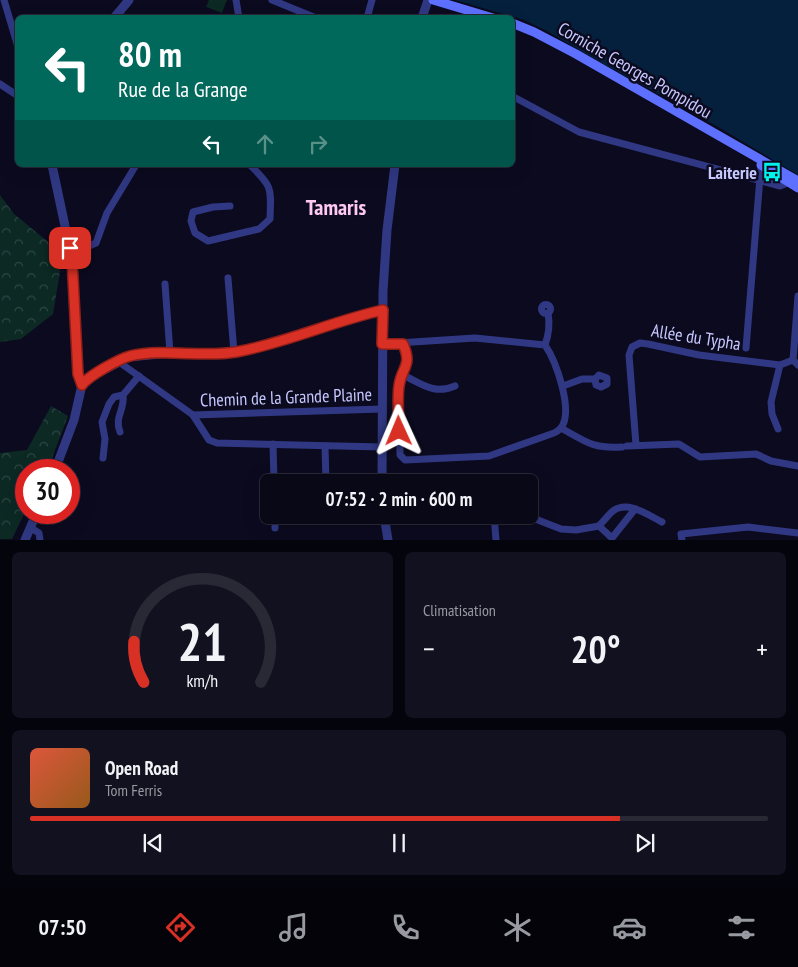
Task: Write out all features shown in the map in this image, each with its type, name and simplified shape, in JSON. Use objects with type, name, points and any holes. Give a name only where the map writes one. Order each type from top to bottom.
[{"type":"main road","points":[[434,0],[483,15]]},
{"type":"main road","name":"Corniche Georges Pompidou","points":[[515,24],[576,54],[739,148],[792,180],[798,188]]},
{"type":"main road","name":"Corniche Georges Pompidou","points":[[739,148],[761,165],[792,180]]},
{"type":"street","points":[[4,0],[15,37]]},
{"type":"street","points":[[116,15],[129,0]]},
{"type":"street","points":[[236,0],[238,15]]},
{"type":"street","points":[[272,0],[309,15]]},
{"type":"street","points":[[368,15],[372,0]]},
{"type":"street","points":[[423,15],[428,0]]},
{"type":"street","points":[[0,84],[15,94]]},
{"type":"street","points":[[515,98],[580,132],[780,186],[792,180]]},
{"type":"street","points":[[746,348],[761,165]]},
{"type":"street","points":[[52,167],[71,254],[78,374],[82,385]]},
{"type":"street","points":[[71,254],[96,243],[108,213],[135,167]]},
{"type":"street","points":[[230,206],[213,207],[193,212],[190,221],[196,233],[208,241],[260,229],[270,219],[271,193],[267,181],[252,167]]},
{"type":"street","points":[[382,474],[383,310],[387,230],[395,167]]},
{"type":"street","points":[[228,278],[234,352]]},
{"type":"street","points":[[165,284],[170,353]]},
{"type":"street","points":[[796,363],[798,296]]},
{"type":"street","points":[[60,459],[74,420],[82,385],[88,378],[129,356],[234,352],[383,310]]},
{"type":"street","points":[[545,345],[548,336],[548,313]]},
{"type":"street","points":[[382,344],[475,338],[545,345]]},
{"type":"street","points":[[413,343],[412,354],[399,385],[400,455],[405,460],[489,456],[554,433],[561,428],[565,417],[563,386],[545,345]]},
{"type":"street","name":"Allée du Typha","points":[[636,445],[629,355],[632,347],[640,343],[699,355],[780,365],[796,363]]},
{"type":"street","points":[[403,344],[407,353],[408,364]]},
{"type":"street","name":"Chemin de la Grande Plaine","points":[[119,362],[193,415],[382,409]]},
{"type":"street","points":[[778,429],[772,414],[771,402],[780,365]]},
{"type":"street","points":[[403,375],[434,390],[446,390],[455,386]]},
{"type":"street","points":[[103,458],[105,439],[102,422],[109,404],[114,398],[123,395],[139,376]]},
{"type":"street","points":[[563,386],[582,379],[595,378]]},
{"type":"street","points":[[120,432],[117,423],[124,402],[123,395]]},
{"type":"street","points":[[193,415],[209,440],[218,443],[382,447]]},
{"type":"street","points":[[561,428],[591,445],[604,448],[679,444],[700,456],[756,454],[771,460],[798,466]]},
{"type":"street","points":[[274,444],[274,474]]},
{"type":"street","points":[[325,446],[326,474]]},
{"type":"street","points":[[538,520],[562,529],[576,530],[599,526],[612,511],[623,506],[635,509],[662,522]]},
{"type":"street","points":[[599,526],[612,538],[635,509]]},
{"type":"street","points":[[25,540],[32,524]]},
{"type":"street","points":[[275,524],[275,528]]},
{"type":"street","points":[[385,524],[388,540]]},
{"type":"street","points":[[495,524],[496,540]]},
{"type":"street","points":[[682,540],[681,534],[748,526],[798,533]]},
{"type":"street","points":[[31,528],[39,533],[40,540]]},
{"type":"street","points":[[784,540],[787,531]]},
{"type":"green space","points":[[209,0],[227,0],[222,13],[206,7]]},
{"type":"green space","points":[[0,195],[14,214],[63,254],[53,314],[21,339],[0,342]]},
{"type":"green space","points":[[51,406],[68,416],[52,459],[15,459],[15,524],[19,524],[12,539],[0,539],[0,453],[27,450]]},
{"type":"water","points":[[455,0],[798,0],[798,175],[720,128],[547,31],[515,17],[515,15],[507,15]]},
{"type":"place","name":"Laiterie","points":[[772,172]]},
{"type":"district","name":"Tamaris","points":[[336,207]]},
{"type":"route","points":[[70,248],[78,374],[82,385],[88,378],[129,356],[234,352],[283,340],[383,310],[382,344],[403,344],[407,353],[408,364],[399,385],[399,431]]}]
